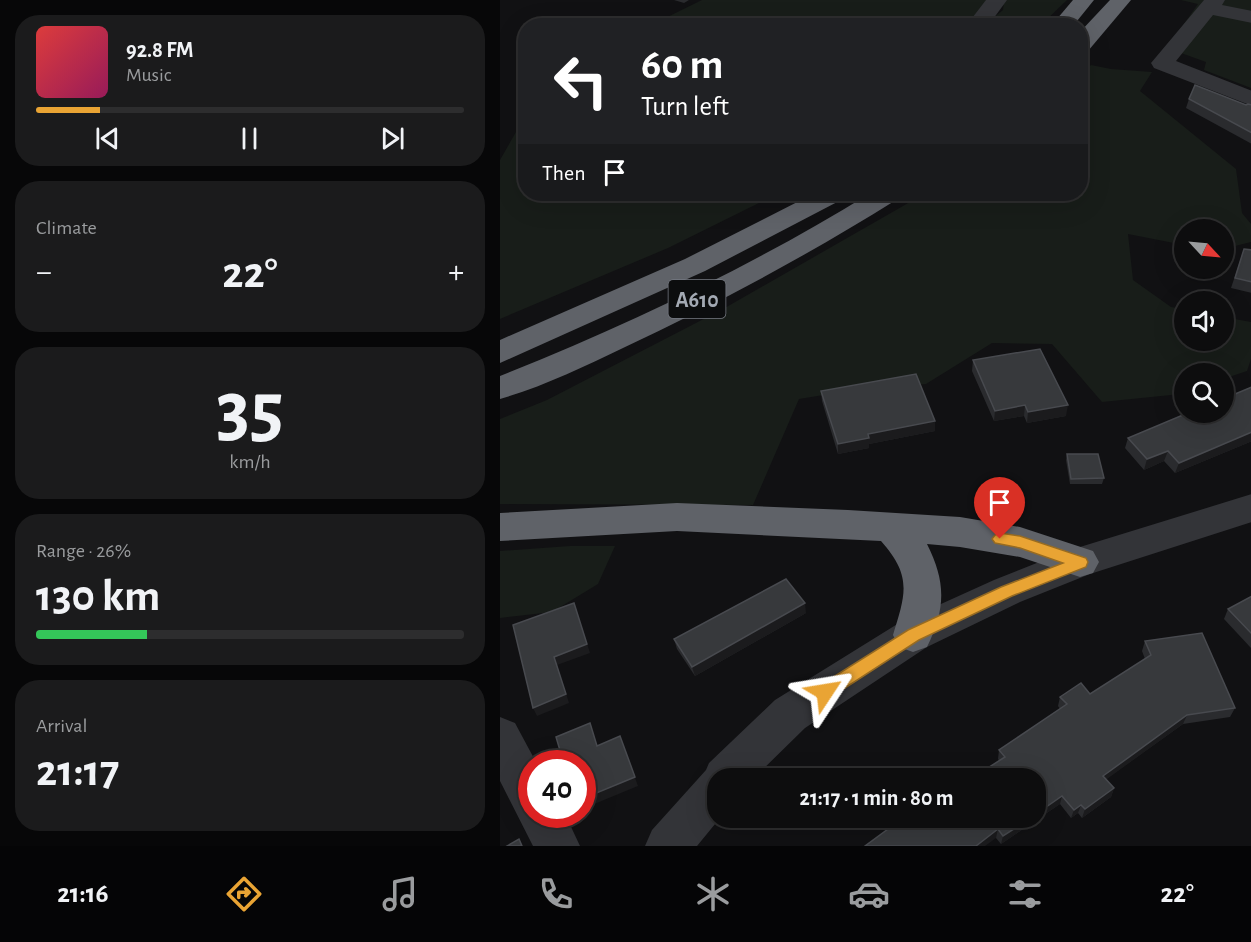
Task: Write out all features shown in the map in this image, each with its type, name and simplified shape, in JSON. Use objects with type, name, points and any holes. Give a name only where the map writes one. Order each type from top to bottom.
[{"type":"highway","points":[[1068,18],[1084,0]]},
{"type":"highway","points":[[1088,37],[1121,0]]},
{"type":"highway","name":"A610","points":[[500,352],[695,264],[818,201]]},
{"type":"highway","name":"A610","points":[[500,388],[640,327],[737,280],[813,239],[875,201]]},
{"type":"highway","points":[[500,526],[677,518],[848,524],[960,532],[1010,540],[1080,562]]},
{"type":"highway","points":[[892,528],[908,546],[921,570],[924,599],[913,635]]},
{"type":"street","points":[[983,18],[997,1]]},
{"type":"street","points":[[1252,17],[1212,4],[1162,63],[1252,99]]},
{"type":"street","points":[[734,768],[790,714],[913,635],[1007,591],[1248,501]]},
{"type":"street","points":[[500,737],[517,786]]},
{"type":"street","points":[[673,839],[707,799]]},
{"type":"street","points":[[547,828],[557,846]]},
{"type":"shaded area","points":[[702,0],[992,0],[975,18],[665,18]]},
{"type":"shaded area","points":[[1004,0],[1067,0],[1048,18],[993,18],[1003,10]]},
{"type":"shaded area","points":[[1181,0],[1251,0],[1251,88],[1204,70],[1206,62],[1167,48],[1198,4]]},
{"type":"shaded area","points":[[1091,65],[1152,72],[1140,91],[1236,169],[1242,213],[1251,224],[1251,242],[1234,246],[1234,219],[1174,219],[1174,243],[1128,234],[1133,280],[1174,307],[1174,351],[1234,351],[1234,319],[1251,322],[1251,359],[1247,371],[1234,375],[1234,363],[1174,363],[1174,394],[1102,402],[1052,344],[992,343],[926,384],[842,392],[799,399],[753,505],[500,504],[500,419],[547,400],[723,309],[912,201],[1088,201],[1088,68]]},
{"type":"shaded area","points":[[518,128],[518,201],[763,201],[668,248],[500,319],[500,160]]},
{"type":"shaded area","points":[[570,546],[615,546],[598,584],[552,612],[500,618],[500,551]]},
{"type":"building","points":[[1195,85],[1246,105],[1252,105],[1252,133],[1189,99]]},
{"type":"building","points":[[1244,249],[1252,250],[1252,282],[1235,278]]},
{"type":"building","points":[[1040,349],[1068,405],[1028,412],[1025,405],[995,411],[973,360]]},
{"type":"building","points":[[916,374],[935,421],[868,434],[869,438],[838,444],[821,391]]},
{"type":"building","points":[[1252,387],[1252,432],[1179,463],[1168,451],[1147,459],[1128,438],[1174,419],[1174,423],[1234,423],[1234,394]]},
{"type":"building","points":[[1067,454],[1098,454],[1104,478],[1071,479]]},
{"type":"building","points":[[786,579],[805,603],[692,667],[674,639]]},
{"type":"building","points":[[1252,596],[1252,634],[1228,609]]},
{"type":"building","points":[[574,603],[587,644],[554,657],[566,694],[533,708],[513,625]]},
{"type":"building","points":[[1202,633],[1235,708],[1187,715],[1103,776],[1114,788],[1085,809],[1081,805],[1074,810],[1062,796],[1046,807],[1046,768],[988,768],[1005,757],[999,750],[1067,704],[1060,697],[1081,683],[1090,694],[1151,655],[1145,641]]},
{"type":"building","points":[[590,723],[597,746],[620,736],[635,777],[596,793],[596,750],[560,750],[556,737]]},
{"type":"building","points":[[889,828],[1015,828],[1003,836],[998,829],[976,846],[865,846]]},
{"type":"building","points":[[519,839],[522,846],[507,846]]},
{"type":"route","points":[[825,692],[913,635],[1007,591],[1080,562],[1020,542],[1000,539]]}]
